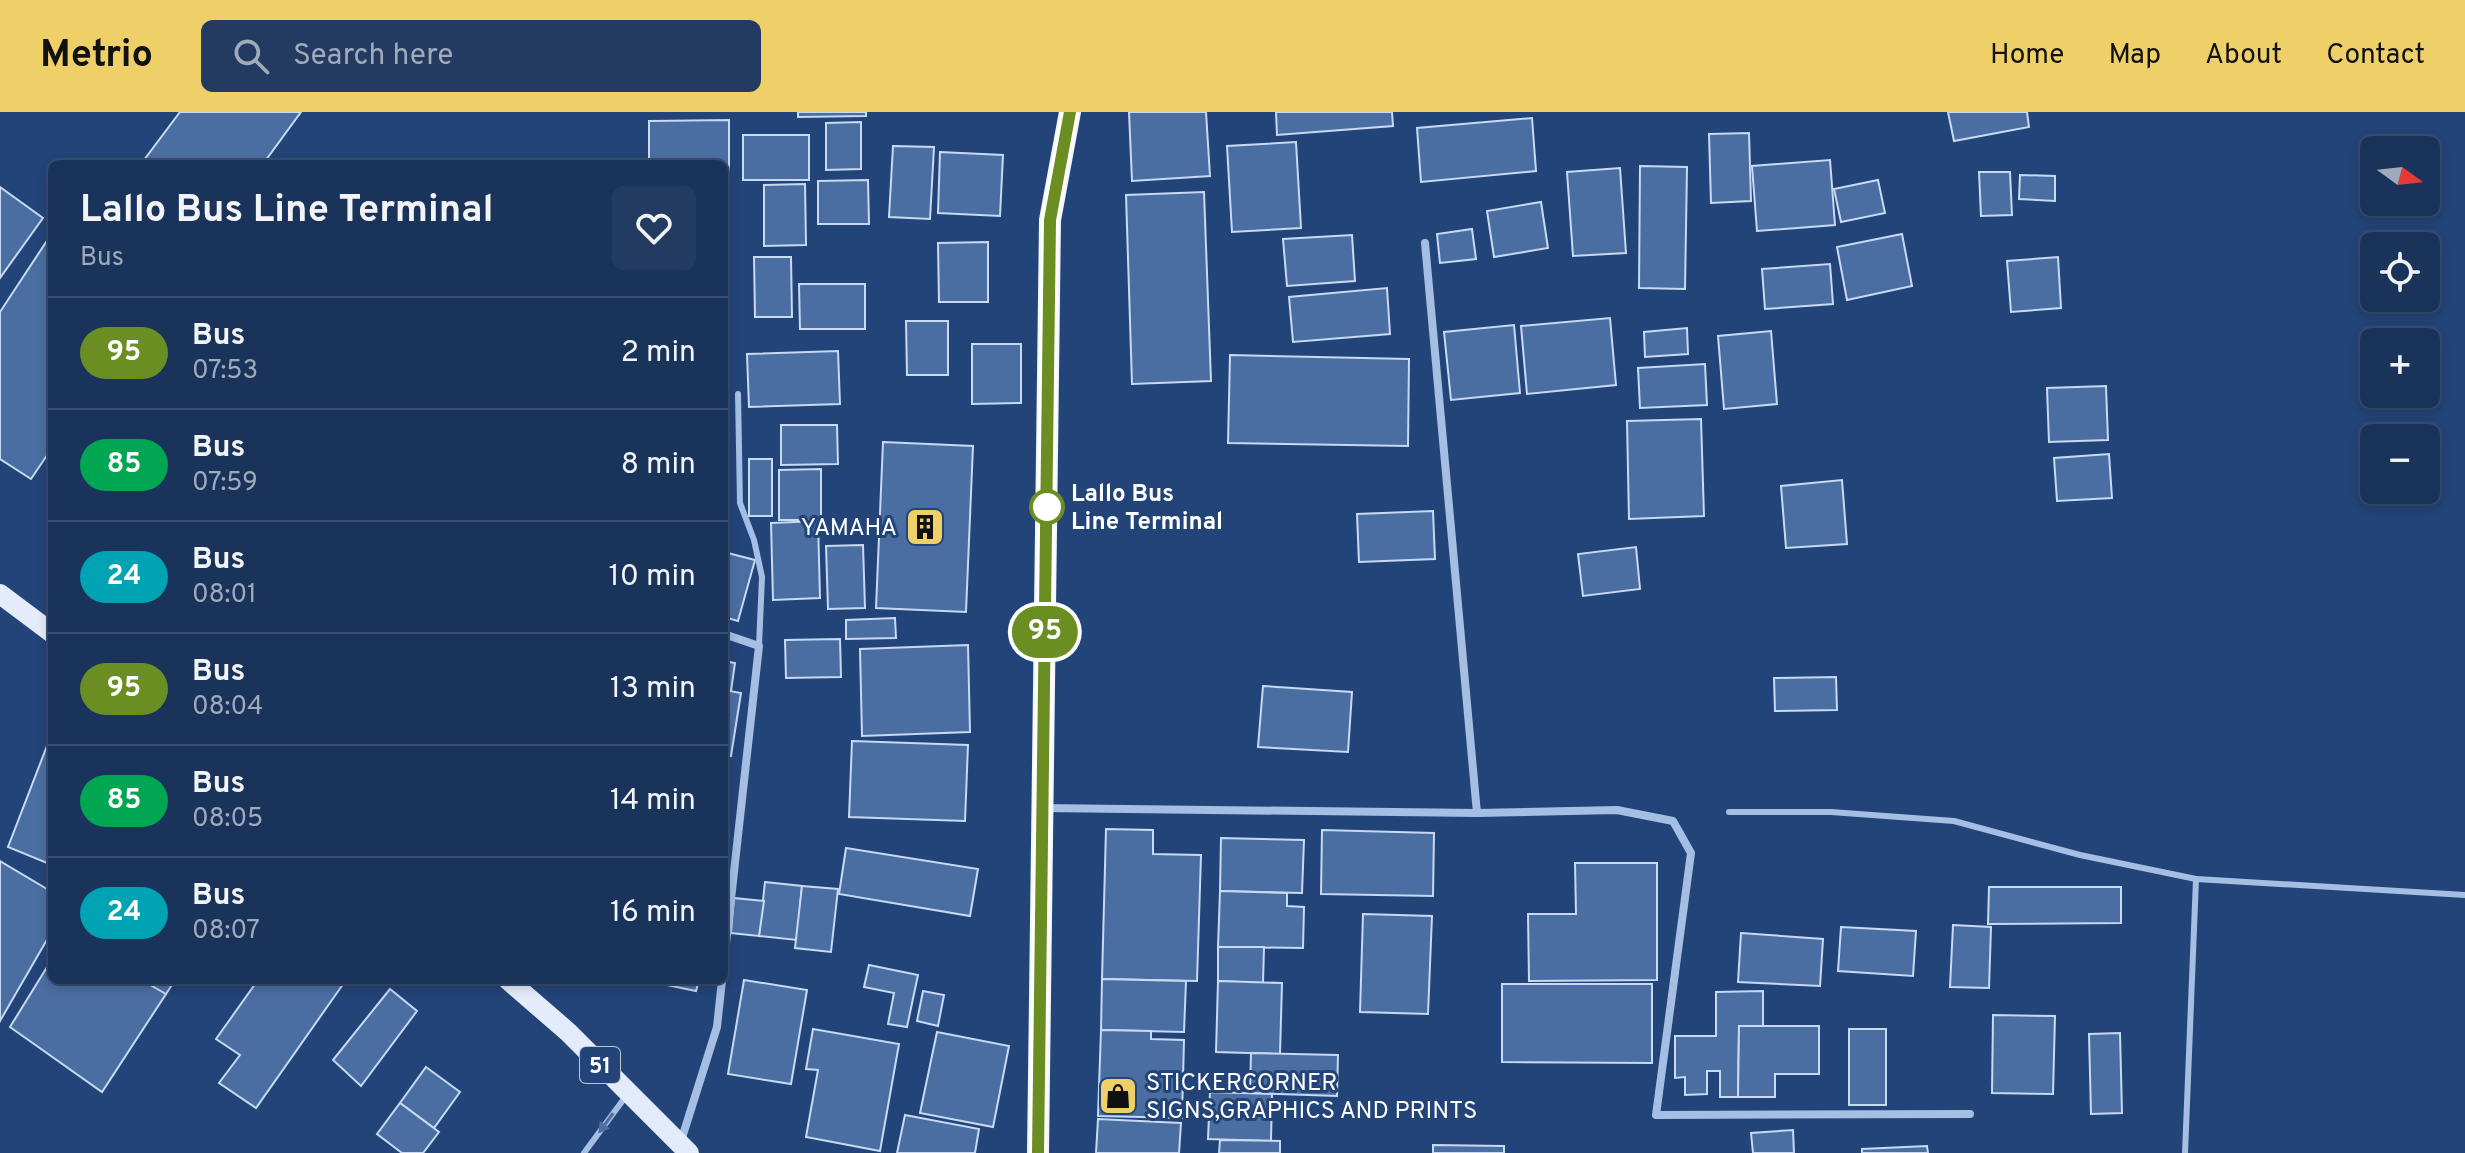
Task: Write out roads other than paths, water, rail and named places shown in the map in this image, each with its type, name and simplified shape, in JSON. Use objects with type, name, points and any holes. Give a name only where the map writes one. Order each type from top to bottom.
[{"type":"highway","points":[[1038,1153],[1050,220],[1070,112]]},
{"type":"main road","points":[[0,594],[48,630]]},
{"type":"main road","name":"51","points":[[513,984],[568,1032],[685,1148]]},
{"type":"street","points":[[1425,243],[1477,813]]},
{"type":"street","points":[[728,635],[759,646],[728,926]]},
{"type":"street","points":[[1043,808],[1477,813],[1617,810],[1673,821],[1691,853],[1656,1115],[1970,1114]]},
{"type":"street","points":[[685,1148],[717,1027],[722,984]]},
{"type":"lane","points":[[738,394],[740,503],[754,540],[762,577],[759,646]]},
{"type":"lane","points":[[1729,812],[1831,812],[1954,821],[2080,855],[2196,879],[2465,895]]},
{"type":"lane","points":[[2185,1153],[2196,879]]},
{"type":"lane","points":[[584,1153],[628,1093]]},
{"type":"place","name":"Lallo Bus Line Terminal","points":[[1047,507]]},
{"type":"place","name":"YAMAHA","points":[[925,527]]},
{"type":"place","name":"STICKERCORNER SIGNS,GRAPHICS AND PRINTS","points":[[1118,1096]]}]
